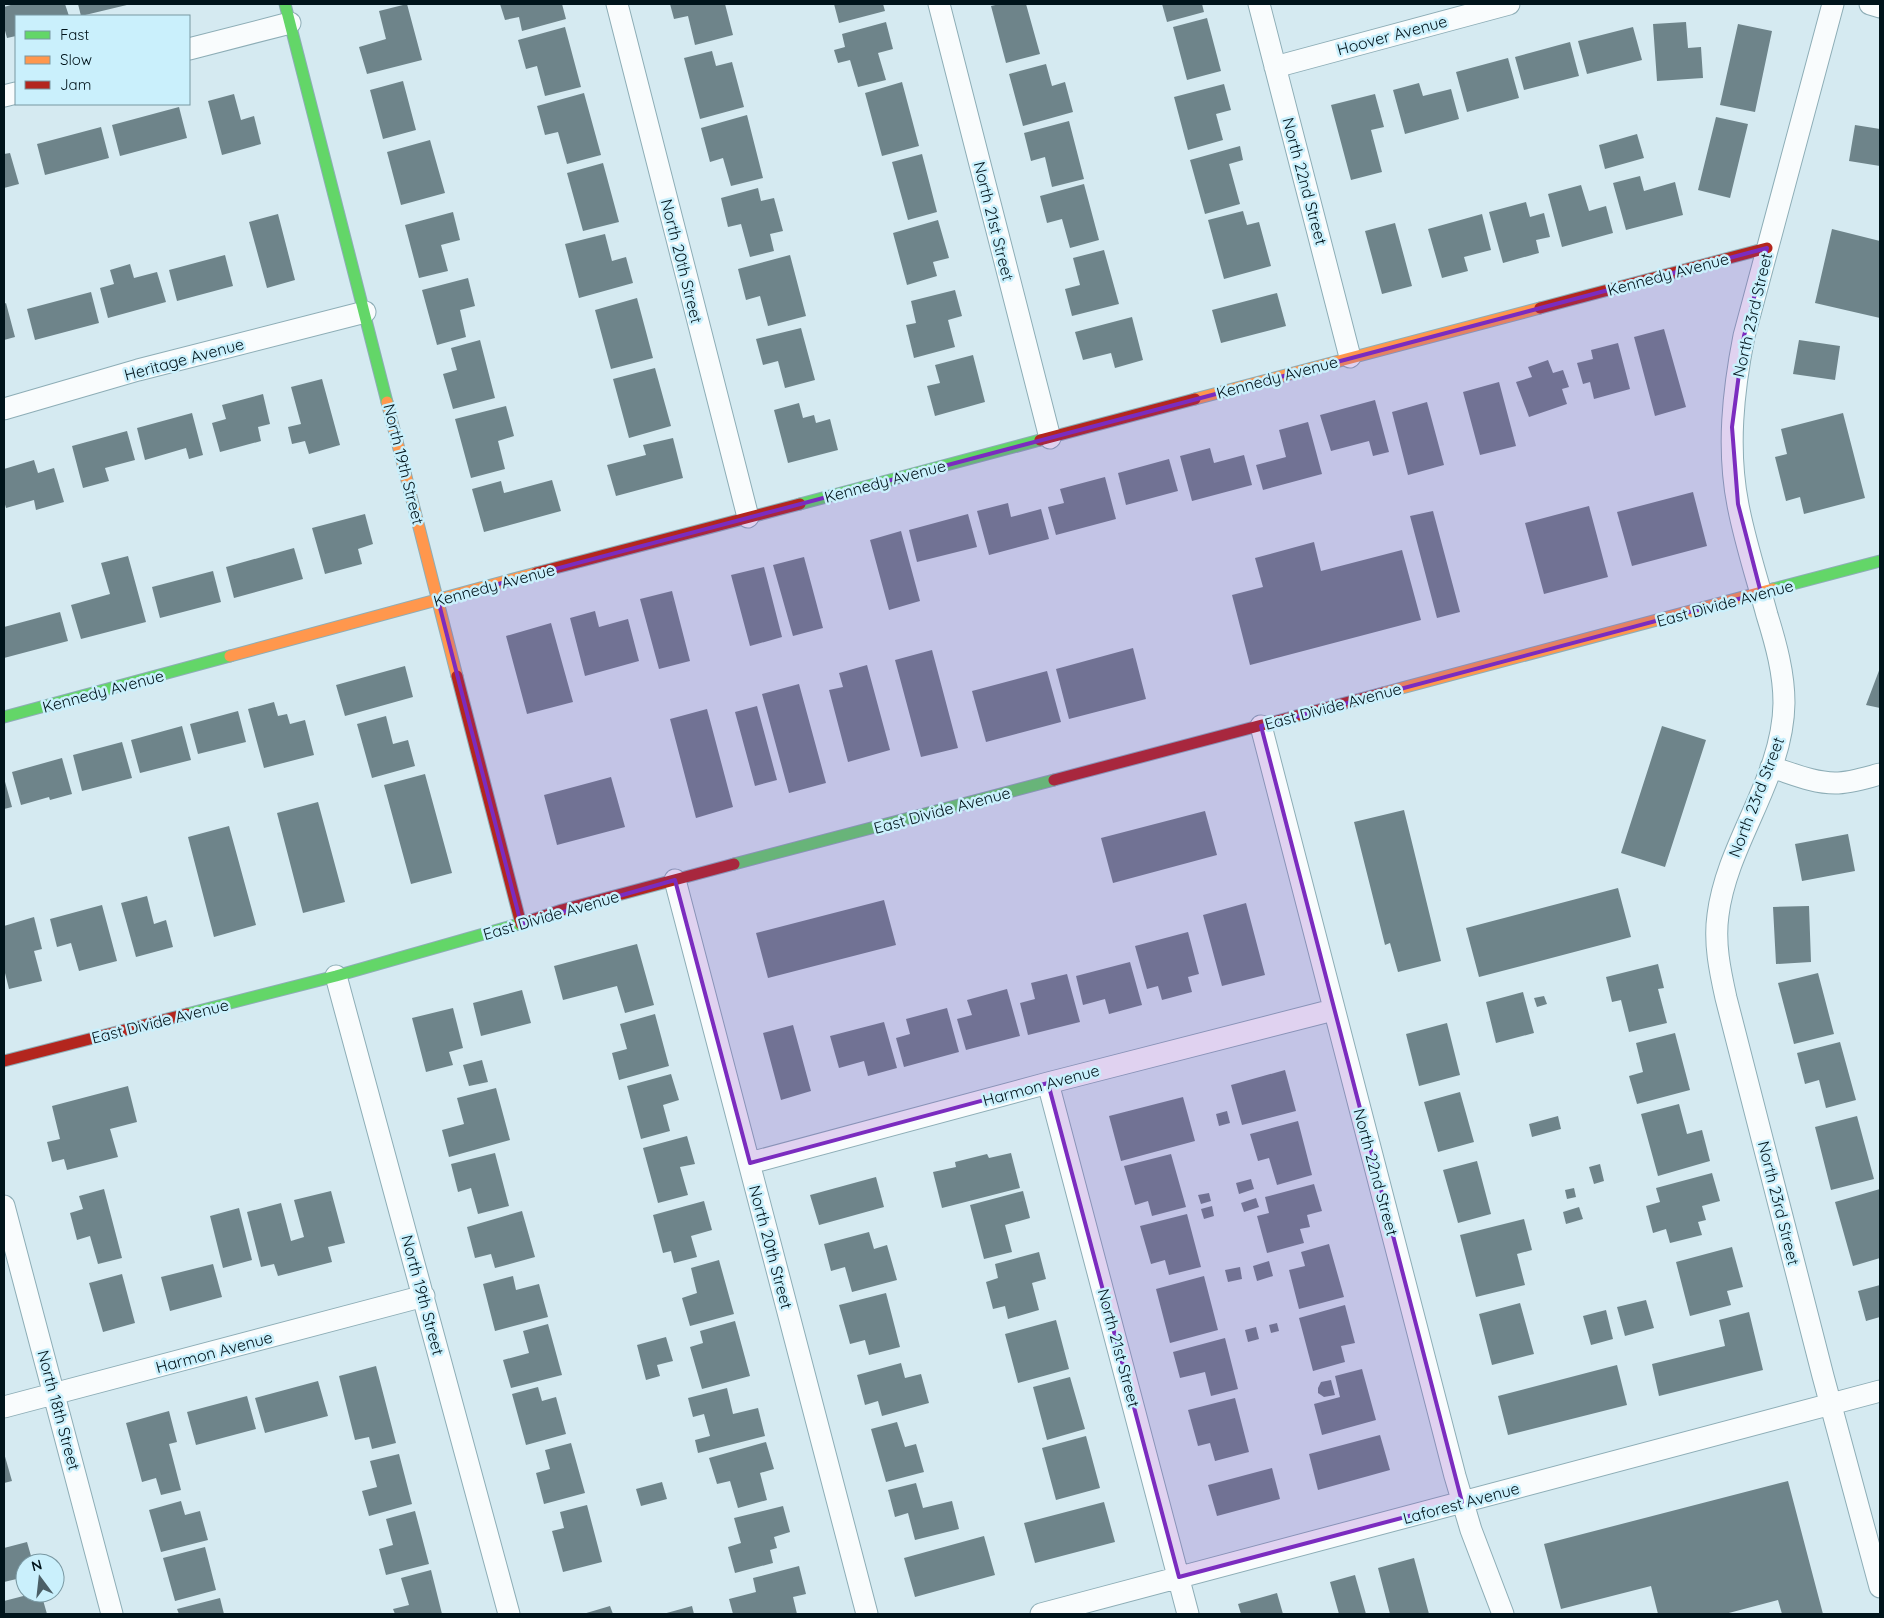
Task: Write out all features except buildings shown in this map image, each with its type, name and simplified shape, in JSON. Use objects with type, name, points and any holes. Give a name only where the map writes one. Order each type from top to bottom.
[{"type":"street","name":"North 20th Street","points":[[617,4],[748,517]]},
{"type":"street","name":"North 21st Street","points":[[939,4],[1050,438]]},
{"type":"street","name":"North 22nd Street","points":[[1259,4],[1350,358]]},
{"type":"street","name":"Hoover Avenue","points":[[1275,67],[1509,4]]},
{"type":"street","name":"North 23rd Street","points":[[1833,4],[1744,336],[1736,376],[1732,453],[1738,504],[1780,662],[1784,704],[1782,728],[1771,767],[1726,879],[1717,917],[1718,957],[1726,998],[1880,1588]]},
{"type":"street","points":[[1870,4],[1880,6]]},
{"type":"street","points":[[190,49],[288,13]]},
{"type":"street","name":"North 19th Street","points":[[288,13],[521,924]]},
{"type":"street","name":"Kennedy Avenue","points":[[4,717],[748,517],[1767,248]]},
{"type":"street","name":"Heritage Avenue","points":[[4,410],[138,370],[364,312]]},
{"type":"street","name":"East Divide Avenue","points":[[4,1061],[336,976],[521,924],[562,910],[1880,561]]},
{"type":"street","name":"North 22nd Street","points":[[1261,726],[1333,1010],[1462,1502],[1503,1614]]},
{"type":"street","points":[[1771,767],[1814,780],[1834,783],[1855,781],[1880,774]]},
{"type":"street","name":"North 20th Street","points":[[675,880],[867,1614]]},
{"type":"street","name":"North 19th Street","points":[[336,976],[509,1614]]},
{"type":"street","name":"Harmon Avenue","points":[[750,1163],[1048,1083],[1333,1010]]},
{"type":"street","name":"North 21st Street","points":[[1048,1083],[1188,1614]]},
{"type":"street","name":"North 18th Street","points":[[4,1206],[112,1614]]},
{"type":"street","name":"Harmon Avenue","points":[[4,1407],[424,1296]]},
{"type":"street","name":"Laforest Avenue","points":[[1041,1614],[1880,1391]]},
{"type":"highlighted area","points":[[1767,248],[1744,336],[1732,427],[1738,504],[1761,593],[1261,726],[1462,1502],[1179,1577],[1048,1083],[750,1163],[675,880],[521,924],[438,600]]},
{"type":"traffic: fast","points":[[285,4],[387,402]]},
{"type":"traffic: fast","points":[[800,504],[1040,440]]},
{"type":"traffic: fast","points":[[1773,589],[1880,561]]},
{"type":"traffic: fast","points":[[4,717],[230,656]]},
{"type":"traffic: fast","points":[[734,864],[1054,780]]},
{"type":"traffic: fast","points":[[187,1014],[336,976],[526,922]]},
{"type":"traffic: slow","points":[[1195,399],[1540,308]]},
{"type":"traffic: slow","points":[[387,402],[457,676]]},
{"type":"traffic: slow","points":[[230,656],[536,573]]},
{"type":"traffic: slow","points":[[1383,693],[1773,589]]},
{"type":"traffic: jam","points":[[1540,308],[1767,248]]},
{"type":"traffic: jam","points":[[1040,440],[1195,399]]},
{"type":"traffic: jam","points":[[536,573],[800,504]]},
{"type":"traffic: jam","points":[[457,676],[521,924]]},
{"type":"traffic: jam","points":[[1054,780],[1383,693]]},
{"type":"traffic: jam","points":[[526,922],[562,910],[734,864]]},
{"type":"traffic: jam","points":[[4,1061],[187,1014]]}]
